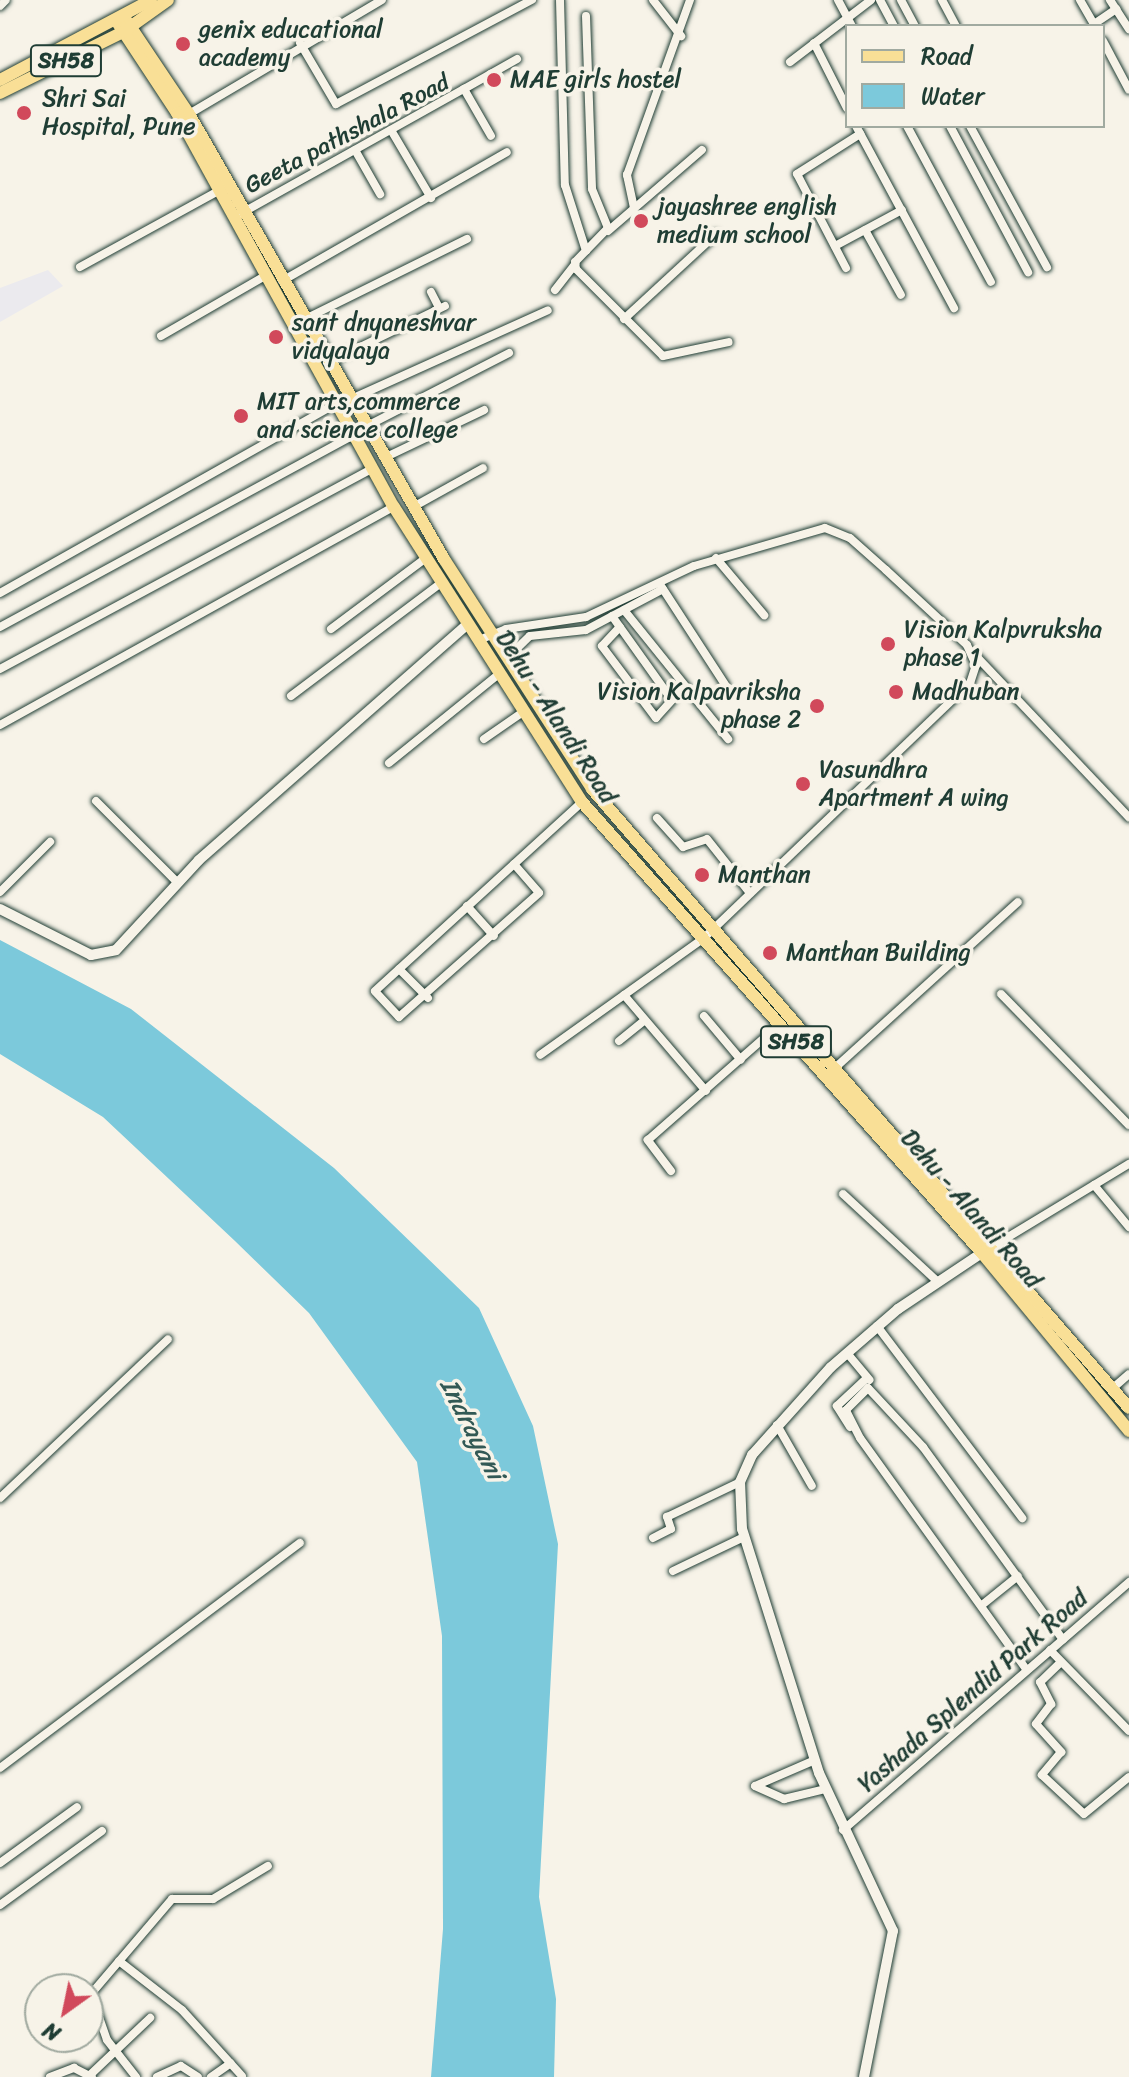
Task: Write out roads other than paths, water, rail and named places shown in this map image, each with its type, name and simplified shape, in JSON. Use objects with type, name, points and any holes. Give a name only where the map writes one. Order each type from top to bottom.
[{"type":"main road","points":[[124,25],[151,0]]},
{"type":"main road","points":[[124,25],[168,0]]},
{"type":"main road","name":"SH58","points":[[0,80],[124,25]]},
{"type":"main road","name":"SH58","points":[[0,93],[124,25]]},
{"type":"main road","name":"Dehu - Alandi Road","points":[[124,25],[189,114],[265,276],[326,363],[342,402]]},
{"type":"main road","name":"Dehu - Alandi Road","points":[[124,25],[224,188]]},
{"type":"main road","name":"Dehu - Alandi Road","points":[[238,215],[281,281],[297,322],[359,431],[383,459],[592,789],[995,1245],[1129,1408]]},
{"type":"main road","name":"Dehu - Alandi Road","points":[[359,431],[372,469],[394,507],[582,802],[982,1253],[1129,1431]]},
{"type":"street","points":[[0,6],[6,0]]},
{"type":"street","points":[[189,114],[300,43],[370,3],[382,0]]},
{"type":"street","points":[[300,43],[336,104],[532,0]]},
{"type":"street","points":[[560,0],[565,185],[586,251]]},
{"type":"street","points":[[653,0],[681,36]]},
{"type":"street","points":[[634,208],[627,175],[681,36],[690,0]]},
{"type":"street","points":[[838,0],[851,24]]},
{"type":"street","points":[[790,62],[871,0]]},
{"type":"street","points":[[880,0],[893,24]]},
{"type":"street","points":[[902,0],[914,24]]},
{"type":"street","points":[[942,0],[955,24]]},
{"type":"street","points":[[1080,0],[1093,24]]},
{"type":"street","points":[[1110,0],[1129,27]]},
{"type":"street","points":[[1095,24],[1116,9]]},
{"type":"street","points":[[586,16],[592,189],[607,231]]},
{"type":"street","points":[[814,43],[845,104]]},
{"type":"street","points":[[1105,45],[1129,90]]},
{"type":"street","points":[[464,89],[517,59]]},
{"type":"street","name":"Geeta pathshala Road","points":[[238,215],[464,89],[491,136]]},
{"type":"street","points":[[908,128],[991,282]]},
{"type":"street","points":[[951,128],[1028,272]]},
{"type":"street","points":[[971,128],[1047,267]]},
{"type":"street","points":[[391,130],[431,198]]},
{"type":"street","points":[[846,268],[797,174],[858,130],[954,308]]},
{"type":"street","points":[[355,150],[380,194]]},
{"type":"street","points":[[555,290],[586,251],[607,231],[702,150]]},
{"type":"street","points":[[281,281],[507,152]]},
{"type":"street","points":[[80,267],[224,188]]},
{"type":"street","points":[[835,246],[902,210]]},
{"type":"street","points":[[865,230],[901,295]]},
{"type":"street","points":[[624,319],[716,234]]},
{"type":"street","points":[[297,322],[467,239]]},
{"type":"street","points":[[575,264],[624,319],[668,357],[729,342]]},
{"type":"street","points":[[161,336],[265,276]]},
{"type":"street","points":[[326,363],[442,307],[431,292]]},
{"type":"street","points":[[0,593],[342,402],[548,310]]},
{"type":"street","points":[[0,627],[359,431],[509,353]]},
{"type":"street","points":[[383,459],[484,410]]},
{"type":"street","points":[[413,507],[483,468]]},
{"type":"street","points":[[0,669],[372,469]]},
{"type":"street","points":[[0,725],[394,507]]},
{"type":"street","points":[[479,640],[492,633],[576,620],[716,558],[784,535],[835,529],[973,653],[1129,817]]},
{"type":"street","points":[[331,629],[426,558]]},
{"type":"street","points":[[716,558],[764,615]]},
{"type":"street","points":[[291,696],[441,583]]},
{"type":"street","points":[[508,657],[530,636],[586,630],[624,610],[660,585]]},
{"type":"street","points":[[660,585],[726,686]]},
{"type":"street","points":[[624,610],[728,739]]},
{"type":"street","points":[[612,616],[620,627],[672,700],[656,718],[602,646],[620,627]]},
{"type":"street","points":[[0,909],[105,956],[177,882],[468,624]]},
{"type":"street","points":[[540,1055],[704,938],[970,683],[973,653]]},
{"type":"street","points":[[389,763],[499,674]]},
{"type":"street","points":[[484,739],[523,712]]},
{"type":"street","points":[[96,801],[177,882]]},
{"type":"street","points":[[514,864],[539,893],[428,998],[399,1017],[375,991],[467,906],[582,802]]},
{"type":"street","points":[[657,818],[683,847],[707,839],[750,893]]},
{"type":"street","points":[[0,892],[50,842]]},
{"type":"street","points":[[837,1066],[1018,902]]},
{"type":"street","points":[[467,906],[494,936]]},
{"type":"street","points":[[399,969],[428,998]]},
{"type":"street","points":[[1001,994],[1129,1125]]},
{"type":"street","points":[[624,995],[706,1091]]},
{"type":"street","points":[[704,1016],[741,1060]]},
{"type":"street","points":[[619,1041],[644,1021]]},
{"type":"street","points":[[671,1171],[648,1140],[780,1024]]},
{"type":"street","points":[[653,1538],[671,1529],[667,1517],[740,1482],[777,1425],[877,1326],[982,1253],[1129,1164]]},
{"type":"street","points":[[1094,1185],[1129,1227]]},
{"type":"street","points":[[843,1194],[938,1282]]},
{"type":"street","points":[[877,1326],[1022,1518]]},
{"type":"street","points":[[0,1498],[168,1339]]},
{"type":"street","points":[[847,1353],[869,1379],[837,1406],[1026,1669]]},
{"type":"street","points":[[1113,1388],[1129,1374]]},
{"type":"street","points":[[860,1438],[846,1410],[872,1388],[1018,1576],[1063,1640]]},
{"type":"street","points":[[777,1425],[812,1486]]},
{"type":"street","points":[[740,1482],[744,1537],[815,1760],[842,1830],[894,1942],[864,2077]]},
{"type":"street","points":[[673,1571],[744,1537]]},
{"type":"street","points":[[0,1768],[300,1543]]},
{"type":"street","points":[[982,1605],[1018,1576]]},
{"type":"street","name":"Yashada Splendid Park Road","points":[[842,1830],[1129,1582]]},
{"type":"street","points":[[1050,1650],[1129,1731]]},
{"type":"street","points":[[1061,1662],[1040,1682],[1051,1704],[1036,1724],[1061,1752],[1042,1775],[1084,1814],[1129,1777]]},
{"type":"street","points":[[815,1760],[765,1779],[755,1786],[770,1796],[825,1789]]},
{"type":"street","points":[[0,1863],[77,1807]]},
{"type":"street","points":[[0,1905],[102,1831]]},
{"type":"street","points":[[136,2077],[115,2051],[90,2000],[172,1899],[213,1899],[268,1866]]},
{"type":"street","points":[[119,1961],[182,2010],[242,2076]]},
{"type":"street","points":[[50,2077],[74,2068],[91,2076],[150,2018]]},
{"type":"street","points":[[211,2077],[231,2063]]},
{"type":"street","points":[[157,2077],[186,2066],[198,2077]]},
{"type":"water","name":"Indrayani","points":[[0,940],[131,1009],[334,1168],[479,1308],[533,1426],[558,1544],[539,1897],[556,1999],[554,2077],[431,2077],[443,1929],[442,1636],[417,1462],[309,1313],[103,1117],[0,1054]]},
{"type":"place","name":"genix educational academy","points":[[183,44]]},
{"type":"place","name":"MAE girls hostel","points":[[494,80]]},
{"type":"place","name":"Shri Sai Hospital, Pune","points":[[24,113]]},
{"type":"place","name":"jayashree english medium school","points":[[641,221]]},
{"type":"place","name":"sant dnyaneshvar vidyalaya","points":[[276,337]]},
{"type":"place","name":"MIT arts,commerce and science college","points":[[241,416]]},
{"type":"place","name":"Vision Kalpvruksha phase 1","points":[[888,644]]},
{"type":"place","name":"Madhuban","points":[[896,692]]},
{"type":"place","name":"Vision Kalpavriksha phase 2","points":[[817,706]]},
{"type":"place","name":"Vasundhra Apartment A wing","points":[[803,784]]},
{"type":"place","name":"Manthan","points":[[702,875]]},
{"type":"place","name":"Manthan Building","points":[[770,953]]}]
